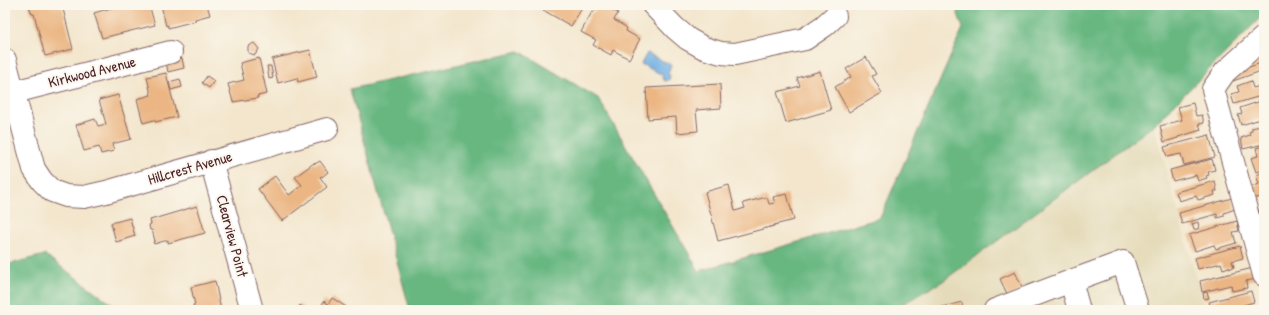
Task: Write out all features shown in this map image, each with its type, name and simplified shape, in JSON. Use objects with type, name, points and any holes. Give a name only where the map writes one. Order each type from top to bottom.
[{"type":"street","points":[[653,5],[675,28],[693,42],[704,48],[721,53],[735,54],[805,39],[824,26],[835,16]]},
{"type":"street","points":[[1264,37],[1225,72],[1212,89],[1264,275]]},
{"type":"street","name":"Kirkwood Avenue","points":[[14,92],[171,52]]},
{"type":"street","points":[[5,60],[14,92]]},
{"type":"street","name":"Hillcrest Avenue","points":[[14,92],[34,170],[52,191],[66,196],[84,197],[327,129]]},
{"type":"street","name":"Clearview Point","points":[[211,161],[252,310]]},
{"type":"street","points":[[995,310],[1123,262],[1138,310]]},
{"type":"street","points":[[1071,281],[1079,310]]},
{"type":"shaded area","points":[[1154,125],[1205,310],[825,310],[943,281]]},
{"type":"green space","points":[[955,5],[1264,5],[1264,14],[1154,125],[943,281],[892,310],[410,310],[350,89],[519,51],[598,98],[699,271],[880,218],[963,28]]},
{"type":"green space","points":[[45,255],[120,310],[10,310],[5,288],[5,265]]},
{"type":"water","points":[[647,53],[671,65],[668,73],[670,76],[669,80],[665,81],[662,78],[663,75],[641,64]]},
{"type":"building","points":[[31,5],[62,5],[73,49],[45,56],[34,14],[32,14],[29,7],[32,6]]},
{"type":"building","points":[[121,5],[149,5],[155,25],[102,38],[94,13]]},
{"type":"building","points":[[161,5],[207,5],[210,15],[195,19],[195,21],[168,28],[168,25],[166,26]]},
{"type":"building","points":[[546,5],[584,5],[571,26],[543,10]]},
{"type":"building","points":[[598,5],[603,5],[618,13],[614,20],[627,28],[626,31],[640,39],[629,59],[613,50],[611,55],[593,45],[596,40],[581,32],[592,12],[593,13]]},
{"type":"building","points":[[254,43],[259,49],[255,55],[248,53],[248,46]]},
{"type":"building","points":[[310,50],[317,77],[298,82],[297,78],[278,83],[272,59]]},
{"type":"building","points":[[866,57],[876,74],[872,76],[882,93],[849,112],[835,87],[851,77],[846,69]]},
{"type":"building","points":[[182,58],[184,68],[168,72],[166,62]]},
{"type":"building","points":[[259,58],[267,94],[257,96],[258,98],[233,102],[228,84],[244,80],[240,63]]},
{"type":"building","points":[[1264,62],[1264,70],[1233,81],[1231,73]]},
{"type":"building","points":[[267,66],[271,66],[273,78],[269,79]]},
{"type":"building","points":[[820,71],[831,110],[786,123],[777,92],[800,86],[797,78]]},
{"type":"building","points":[[166,73],[177,117],[143,123],[137,99],[151,95],[147,77]]},
{"type":"building","points":[[207,76],[214,81],[209,88],[202,83]]},
{"type":"building","points":[[180,79],[182,87],[171,90],[169,82]]},
{"type":"building","points":[[1251,81],[1253,88],[1264,85],[1264,95],[1234,104],[1231,94],[1239,92],[1237,86]]},
{"type":"building","points":[[720,84],[721,108],[696,110],[698,131],[677,133],[676,117],[648,119],[646,88]]},
{"type":"building","points":[[118,95],[131,139],[112,144],[114,151],[101,154],[99,147],[84,151],[76,125],[95,119],[98,126],[106,124],[99,100]]},
{"type":"building","points":[[1264,97],[1264,118],[1241,125],[1238,115],[1242,114],[1240,108],[1258,102]]},
{"type":"building","points":[[1193,103],[1196,116],[1202,115],[1204,123],[1199,124],[1201,130],[1164,142],[1160,126],[1182,120],[1178,107]]},
{"type":"building","points":[[1260,126],[1262,133],[1264,132],[1264,144],[1243,149],[1241,138],[1250,135],[1249,132],[1252,131],[1252,128]]},
{"type":"building","points":[[1209,135],[1215,157],[1184,165],[1181,154],[1167,157],[1164,147]]},
{"type":"building","points":[[1264,146],[1264,170],[1256,172],[1251,158],[1258,156],[1256,148]]},
{"type":"building","points":[[1212,159],[1215,170],[1208,172],[1209,175],[1206,176],[1207,178],[1198,181],[1196,175],[1173,181],[1170,170]]},
{"type":"building","points":[[320,161],[328,172],[320,177],[327,187],[282,221],[258,189],[275,176],[289,195],[302,185],[295,177],[314,163],[315,164]]},
{"type":"building","points":[[1264,172],[1264,196],[1253,199],[1250,187],[1259,184],[1256,175]]},
{"type":"building","points":[[1215,181],[1217,191],[1214,191],[1215,195],[1198,200],[1196,196],[1179,201],[1176,192]]},
{"type":"building","points":[[729,185],[735,211],[745,208],[743,203],[767,197],[769,204],[775,203],[773,197],[787,194],[794,220],[718,241],[705,192]]},
{"type":"building","points":[[1232,198],[1235,209],[1224,213],[1224,216],[1217,218],[1217,214],[1182,224],[1179,213]]},
{"type":"building","points":[[197,206],[205,233],[168,243],[168,240],[154,244],[153,242],[155,241],[149,225],[151,224],[150,220]]},
{"type":"building","points":[[1264,209],[1264,221],[1262,221],[1259,210]]},
{"type":"building","points":[[130,218],[135,236],[116,242],[111,223]]},
{"type":"building","points":[[1237,221],[1239,231],[1233,232],[1236,243],[1216,249],[1214,245],[1195,251],[1189,235]]},
{"type":"building","points":[[1198,222],[1199,228],[1194,230],[1192,224]]},
{"type":"building","points":[[1240,246],[1243,258],[1232,261],[1234,267],[1223,269],[1221,263],[1198,269],[1195,258]]},
{"type":"building","points":[[1253,268],[1256,279],[1246,281],[1247,288],[1232,291],[1231,285],[1202,292],[1200,281]]},
{"type":"building","points":[[1015,272],[1023,289],[1008,296],[1000,279]]},
{"type":"building","points":[[215,281],[221,310],[195,310],[191,287]]},
{"type":"building","points":[[1251,291],[1254,302],[1240,306],[1241,310],[1211,310],[1209,302]]},
{"type":"building","points":[[1207,292],[1209,298],[1204,299],[1203,293]]},
{"type":"building","points":[[332,298],[351,310],[319,310],[324,301],[328,304]]},
{"type":"building","points":[[962,302],[963,310],[942,310],[942,307]]},
{"type":"building","points":[[300,305],[307,310],[297,310]]}]
